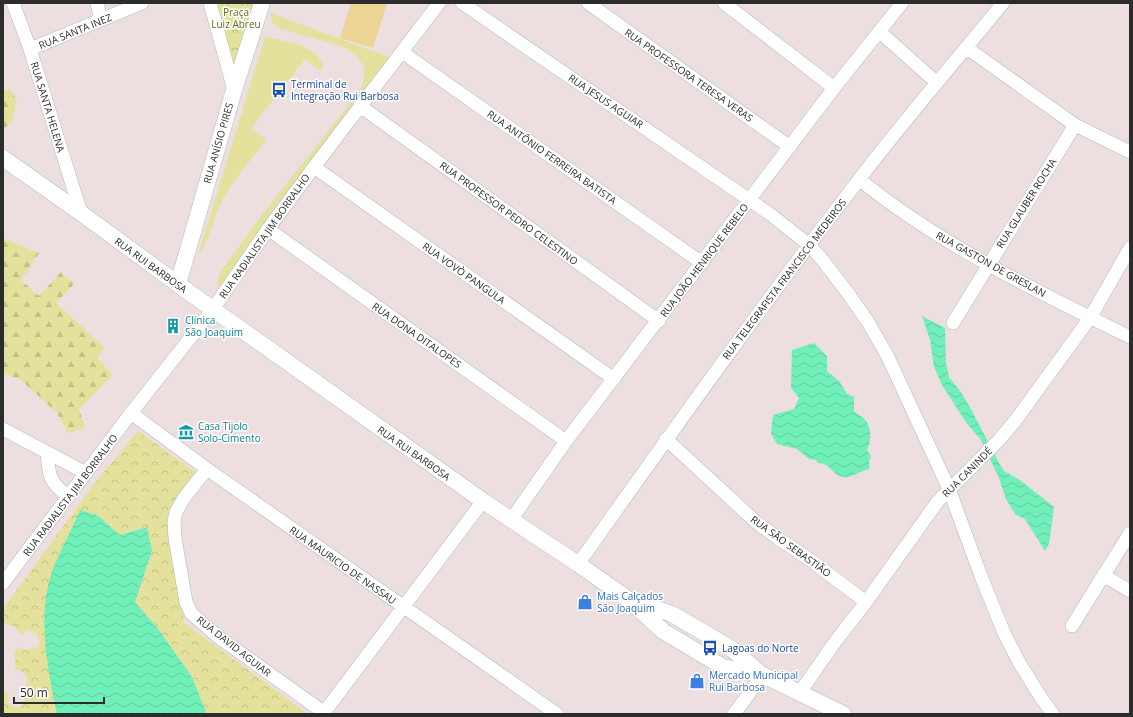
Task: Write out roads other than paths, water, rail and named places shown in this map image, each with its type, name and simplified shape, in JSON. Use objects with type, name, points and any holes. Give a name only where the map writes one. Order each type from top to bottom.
[{"type":"street","name":"RUA SANTA HELENA","points":[[13,3],[30,49],[81,213]]},
{"type":"street","points":[[97,3],[101,20]]},
{"type":"street","name":"RUA SANTA INEZ","points":[[30,49],[142,3]]},
{"type":"street","points":[[210,3],[234,90]]},
{"type":"street","name":"RUA ANÍSIO PIRES","points":[[178,284],[234,90],[262,3]]},
{"type":"street","name":"RUA RADIALISTA JIM BORRALHO","points":[[3,583],[131,413],[212,309],[268,229],[439,3]]},
{"type":"street","name":"RUA JESUS AGUIAR","points":[[462,3],[749,200],[809,245],[825,263],[868,322],[887,354],[949,489],[1004,633],[1020,664],[1053,714]]},
{"type":"street","name":"RUA PROFESSORA TERESA VERAS","points":[[588,3],[790,147]]},
{"type":"street","points":[[724,3],[834,88]]},
{"type":"street","name":"RUA JOÃO HENRIQUE REBELO","points":[[511,520],[566,441],[659,321],[834,88],[902,3]]},
{"type":"street","name":"RUA TELEGRAFISTA FRANCISCO MEDEIROS","points":[[578,564],[666,439],[859,179],[1003,3]]},
{"type":"street","points":[[880,32],[937,83]]},
{"type":"street","points":[[967,48],[1075,125],[1130,152]]},
{"type":"street","name":"RUA ANTÔNIO FERREIRA BATISTA","points":[[402,52],[702,263]]},
{"type":"street","name":"RUA PROFESSOR PEDRO CELESTINO","points":[[360,106],[659,321]]},
{"type":"street","name":"RUA GLAUBER ROCHA","points":[[953,324],[1075,125]]},
{"type":"street","name":"RUA RUI BARBOSA","points":[[3,158],[482,501],[628,599],[663,631],[723,667],[763,675],[843,714]]},
{"type":"street","name":"RUA VOVÒ PANGULA","points":[[314,167],[614,379]]},
{"type":"street","name":"RUA GASTON DE GRESLAN","points":[[859,179],[886,201],[935,234],[988,265],[1130,337]]},
{"type":"street","name":"RUA DONA DITALOPES","points":[[268,229],[566,441]]},
{"type":"street","name":"RUA CANINDÉ","points":[[800,692],[934,507],[949,489],[986,454],[1015,421],[1090,318],[1130,248]]},
{"type":"street","name":"RUA MAURICIO DE NASSAU","points":[[131,413],[207,469],[557,714]]},
{"type":"street","points":[[3,429],[86,473]]},
{"type":"street","name":"RUA SÃO SEBASTIÃO","points":[[666,439],[756,522],[866,602]]},
{"type":"street","points":[[47,453],[48,469],[51,480],[57,488],[68,496]]},
{"type":"street","name":"RUA DAVID AGUIAR","points":[[207,469],[184,498],[176,512],[174,522],[175,538],[186,602],[192,613],[217,636],[324,714]]},
{"type":"street","points":[[324,714],[482,501]]},
{"type":"street","points":[[1072,626],[1130,533]]},
{"type":"street","points":[[1104,575],[1130,591]]},
{"type":"street","points":[[734,714],[763,675]]},
{"type":"water","points":[[922,316],[945,328],[946,363],[949,377],[961,392],[1004,471],[1020,480],[1054,507],[1049,544],[1045,551],[1025,519],[1015,514],[1006,499],[999,478],[981,440],[965,421],[942,385],[934,367],[930,340]]},
{"type":"water","points":[[814,343],[827,356],[827,371],[840,382],[847,394],[854,397],[854,411],[868,424],[870,439],[867,450],[871,456],[869,469],[848,477],[839,476],[826,465],[818,463],[816,460],[809,459],[797,449],[777,444],[771,434],[773,415],[794,409],[799,398],[791,388],[792,350]]},
{"type":"water","points":[[80,510],[97,515],[120,535],[147,527],[152,551],[135,602],[159,630],[192,677],[207,714],[57,714],[47,659],[44,620],[45,602],[54,566]]},
{"type":"place","name":"Terminal de Integração Rui Barbosa","points":[[279,90]]},
{"type":"place","name":"Clínica São Joaquim","points":[[173,326]]},
{"type":"place","name":"Casa Tijolo Solo-Cimento","points":[[186,432]]},
{"type":"place","name":"Mais Calçados São Joaquim","points":[[585,602]]},
{"type":"place","name":"Lagoas do Norte","points":[[710,648]]},
{"type":"place","name":"Mercado Municipal Rui Barbosa","points":[[697,681]]},
{"type":"park label","name":"Praça Luiz Abreu","points":[[236,18]]}]
